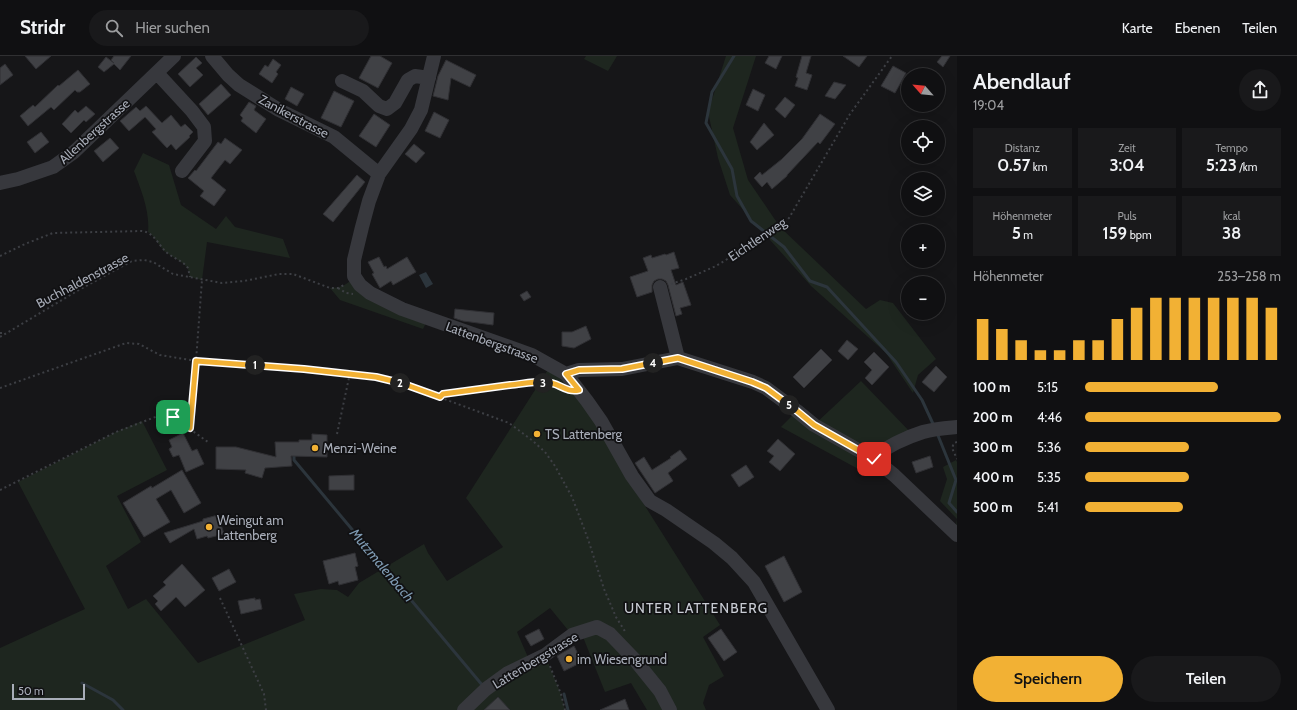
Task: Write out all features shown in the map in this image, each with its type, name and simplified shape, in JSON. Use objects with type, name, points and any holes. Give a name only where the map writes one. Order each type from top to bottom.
[{"type":"street","name":"Allenbergstrasse","points":[[0,183],[18,179],[53,166],[74,152],[174,56]]},
{"type":"street","name":"Zanikerstrasse","points":[[212,56],[228,75],[239,85],[279,110],[334,137],[380,174]]},
{"type":"street","points":[[380,174],[411,129],[421,110],[434,56]]},
{"type":"street","points":[[157,73],[192,111],[204,127],[206,140],[182,171]]},
{"type":"street","points":[[342,81],[363,91],[379,106],[387,109],[395,103],[408,80],[415,76],[429,78]]},
{"type":"street","name":"Lattenbergstrasse","points":[[380,174],[362,227],[354,260],[354,276],[360,285],[370,293],[402,309],[532,355],[566,374],[601,422],[632,476],[650,502],[666,510],[714,543],[732,558],[754,582],[828,710]]},
{"type":"street","points":[[660,287],[678,358]]},
{"type":"street","points":[[566,374],[579,370],[622,369],[678,358],[752,382],[766,388],[814,425],[874,459],[898,479],[957,534]]},
{"type":"street","points":[[874,459],[883,450],[905,439],[924,432],[957,427]]},
{"type":"street","name":"Lattenbergstrasse","points":[[464,710],[486,689],[508,673],[545,655],[572,635],[597,627],[610,634],[635,660],[660,691],[670,710]]},
{"type":"path","name":"Eichtlenweg","points":[[660,287],[686,279],[716,266],[780,227],[789,218],[850,114],[892,56]]},
{"type":"path","points":[[0,256],[53,233],[142,230],[152,235],[169,255],[184,264],[188,269],[190,277]]},
{"type":"path","name":"Buchhaldenstrasse","points":[[0,337],[4,333],[132,261],[144,260],[153,262],[173,274],[222,283],[244,281],[280,274],[293,274],[330,288],[338,288]]},
{"type":"path","points":[[190,428],[202,280]]},
{"type":"path","points":[[0,388],[126,343],[139,344],[160,355],[196,361],[350,373],[376,377],[401,383],[509,423],[545,452],[555,466],[572,497],[588,539],[604,589],[616,617],[627,634]]},
{"type":"path","points":[[338,434],[350,373]]},
{"type":"path","points":[[440,397],[443,394],[548,382],[568,391],[579,390]]},
{"type":"path","points":[[0,490],[116,432],[158,416],[173,417],[208,442]]},
{"type":"path","points":[[957,442],[954,443],[952,448],[957,460]]},
{"type":"path","points":[[220,598],[264,694],[266,710]]},
{"type":"path","points":[[545,655],[561,694],[565,710]]},
{"type":"shaded area","points":[[586,56],[617,56],[608,71],[584,59]]},
{"type":"shaded area","points":[[726,56],[756,56],[733,128],[748,180],[780,227],[866,309],[880,300],[893,303],[901,313],[901,320],[906,320],[936,359],[918,375],[913,393],[886,353],[811,286],[730,195],[718,158],[708,112]]},
{"type":"shaded area","points":[[143,153],[169,165],[181,205],[216,229],[226,216],[235,227],[283,239],[290,258],[207,242],[202,280],[190,277],[188,269],[184,264],[164,251],[148,232],[148,216],[134,171]]},
{"type":"shaded area","points":[[426,272],[433,284],[426,288],[419,275]]},
{"type":"shaded area","points":[[354,276],[428,319],[423,329],[340,300],[330,288],[344,285]]},
{"type":"shaded area","points":[[551,365],[589,412],[623,471],[720,625],[703,637],[724,676],[709,685],[703,703],[706,710],[647,710],[631,683],[605,692],[581,632],[572,635],[550,608],[517,632],[530,662],[545,655],[561,694],[565,710],[0,710],[0,648],[85,609],[18,482],[116,432],[142,421],[167,470],[117,496],[141,542],[106,566],[128,609],[146,599],[198,663],[305,620],[294,594],[321,589],[337,590],[348,597],[359,583],[424,544],[428,553],[447,581],[503,547],[466,498]]},
{"type":"shaded area","points":[[861,381],[914,436],[874,459],[860,470],[781,427],[797,411],[814,425]]},
{"type":"shaded area","points":[[956,460],[957,519],[940,501],[947,479],[943,467]]},
{"type":"shaded area","points":[[957,519],[957,535],[955,532]]},
{"type":"building","points":[[25,56],[51,56],[36,69]]},
{"type":"building","points":[[114,56],[131,56],[120,70],[114,64],[104,72],[98,67],[106,57],[114,63],[111,60]]},
{"type":"building","points":[[371,56],[380,56],[392,63],[378,88],[359,78]]},
{"type":"building","points":[[769,56],[782,56],[776,69],[765,63]]},
{"type":"building","points":[[802,56],[811,56],[806,73],[812,75],[807,90],[795,86]]},
{"type":"building","points":[[843,56],[867,56],[859,67]]},
{"type":"building","points":[[942,56],[950,56],[943,67],[937,62]]},
{"type":"building","points":[[196,57],[202,63],[196,68],[203,75],[190,87],[178,74]]},
{"type":"building","points":[[273,59],[281,65],[276,72],[278,74],[272,83],[259,74],[265,65],[268,67]]},
{"type":"building","points":[[446,60],[476,75],[470,87],[451,78],[448,100],[433,96],[438,76]]},
{"type":"building","points":[[5,64],[13,75],[0,85],[0,68]]},
{"type":"building","points":[[893,66],[901,70],[901,82],[895,93],[881,86]]},
{"type":"building","points":[[78,70],[90,84],[80,92],[75,90],[54,110],[51,107],[28,126],[20,116],[33,105],[35,107],[58,85],[59,86]]},
{"type":"building","points":[[834,82],[846,85],[835,99],[825,96]]},
{"type":"building","points":[[221,84],[231,95],[208,115],[199,104]]},
{"type":"building","points":[[291,87],[304,94],[297,106],[285,99]]},
{"type":"building","points":[[753,89],[765,95],[758,111],[746,105]]},
{"type":"building","points":[[334,91],[354,101],[341,127],[321,118]]},
{"type":"building","points":[[785,97],[795,105],[785,118],[775,109]]},
{"type":"building","points":[[249,102],[256,106],[254,110],[266,119],[256,133],[241,121],[243,118],[240,115]]},
{"type":"building","points":[[86,106],[95,114],[86,122],[84,120],[71,133],[62,124],[75,110],[78,113]]},
{"type":"building","points":[[146,106],[162,123],[171,115],[181,127],[185,124],[193,132],[189,136],[190,137],[176,150],[171,144],[167,148],[152,132],[156,129],[145,117],[129,131],[120,121],[136,107],[140,111]]},
{"type":"building","points":[[434,112],[449,120],[440,138],[425,131]]},
{"type":"building","points":[[374,114],[390,125],[376,147],[359,136]]},
{"type":"building","points":[[820,114],[835,124],[820,144],[818,142],[787,176],[772,189],[767,182],[762,187],[754,178],[760,172],[762,175],[782,159],[802,139]]},
{"type":"building","points":[[764,123],[774,135],[757,150],[750,142]]},
{"type":"building","points":[[41,132],[49,142],[35,153],[27,142]]},
{"type":"building","points":[[110,138],[119,148],[103,162],[94,151]]},
{"type":"building","points":[[225,138],[242,150],[230,164],[225,160],[211,178],[226,190],[214,206],[200,196],[204,191],[188,178],[195,170],[196,171],[218,142],[221,144]]},
{"type":"building","points":[[414,144],[425,153],[416,163],[405,154]]},
{"type":"building","points":[[357,175],[365,182],[333,222],[323,214]]},
{"type":"building","points":[[674,252],[679,268],[671,270],[676,285],[683,282],[691,305],[680,308],[682,314],[676,316],[666,281],[658,279],[654,281],[652,285],[652,292],[637,297],[630,277],[648,271],[643,258],[651,255],[652,258]]},
{"type":"building","points":[[379,257],[384,267],[386,266],[387,269],[407,257],[416,272],[393,285],[391,281],[380,288],[372,274],[374,273],[368,262]]},
{"type":"building","points":[[527,291],[531,297],[524,301],[520,295]]},
{"type":"building","points":[[455,309],[494,313],[493,325],[463,321],[454,318]]},
{"type":"building","points":[[586,326],[591,339],[574,348],[562,346],[562,332],[572,332]]},
{"type":"building","points":[[847,340],[858,349],[848,360],[838,351]]},
{"type":"building","points":[[821,349],[832,360],[804,388],[793,377]]},
{"type":"building","points":[[874,352],[889,367],[872,385],[865,378],[872,370],[864,362]]},
{"type":"building","points":[[936,366],[947,377],[934,392],[922,382]]},
{"type":"building","points":[[183,433],[192,451],[197,449],[204,464],[186,472],[179,455],[173,457],[169,449],[172,447],[169,440]]},
{"type":"building","points":[[312,434],[327,435],[327,457],[291,456],[292,466],[265,468],[262,478],[245,473],[246,470],[216,469],[216,447],[236,447],[276,457],[275,442],[299,442],[299,440],[312,440]]},
{"type":"building","points":[[778,439],[795,454],[780,471],[769,462],[774,456],[767,451]]},
{"type":"building","points":[[680,450],[687,459],[668,473],[673,481],[655,493],[635,463],[644,457],[652,470],[671,458],[670,457]]},
{"type":"building","points":[[930,456],[933,467],[916,473],[912,462]]},
{"type":"building","points":[[746,465],[754,477],[739,487],[731,475]]},
{"type":"building","points":[[182,470],[201,503],[184,513],[171,490],[156,499],[170,522],[144,537],[123,503]]},
{"type":"building","points":[[354,475],[354,490],[329,490],[329,476]]},
{"type":"building","points":[[218,515],[224,534],[197,539],[194,529],[170,543],[164,533],[203,521],[203,519]]},
{"type":"building","points":[[355,553],[358,566],[355,567],[358,580],[339,585],[338,581],[329,584],[323,561]]},
{"type":"building","points":[[784,556],[802,592],[784,602],[765,566]]},
{"type":"building","points":[[182,564],[205,590],[185,607],[176,597],[161,611],[155,604],[158,601],[153,596],[166,585],[163,582]]},
{"type":"building","points":[[229,569],[236,582],[219,591],[212,578]]},
{"type":"building","points":[[255,598],[255,600],[260,599],[262,609],[241,614],[238,601]]},
{"type":"building","points":[[539,629],[544,639],[531,646],[525,636]]},
{"type":"building","points":[[721,629],[737,652],[724,661],[708,638]]},
{"type":"building","name":"im Wiesengrund","points":[[574,646],[582,662],[564,671],[557,656]]},
{"type":"building","points":[[498,697],[510,710],[484,710]]},
{"type":"building","points":[[625,699],[629,710],[600,710]]},
{"type":"waterway","points":[[734,56],[712,92],[706,123],[732,169],[737,196],[751,221],[784,247],[810,281],[827,287],[896,362],[922,400],[934,426]]},
{"type":"waterway","points":[[937,433],[956,480],[949,503],[957,512]]},
{"type":"waterway","name":"Mutzmalenbach","points":[[294,452],[294,460],[483,686]]},
{"type":"waterway","points":[[82,683],[113,700],[123,710]]},
{"type":"waterway","points":[[564,694],[568,710]]},
{"type":"place","name":"TS Lattenberg","points":[[537,434]]},
{"type":"place","name":"Menzi-Weine","points":[[315,448]]},
{"type":"place","name":"Weingut am Lattenberg","points":[[209,527]]},
{"type":"place","name":"im Wiesengrund","points":[[569,659]]},
{"type":"district","name":"UNTER LATTENBERG","points":[[696,608]]},
{"type":"route","points":[[173,417],[190,428],[196,361],[350,373],[401,383],[440,397],[443,394],[548,382],[568,391],[574,391],[579,390],[566,374],[579,370],[622,369],[678,358],[766,388],[814,425],[874,459]]}]
